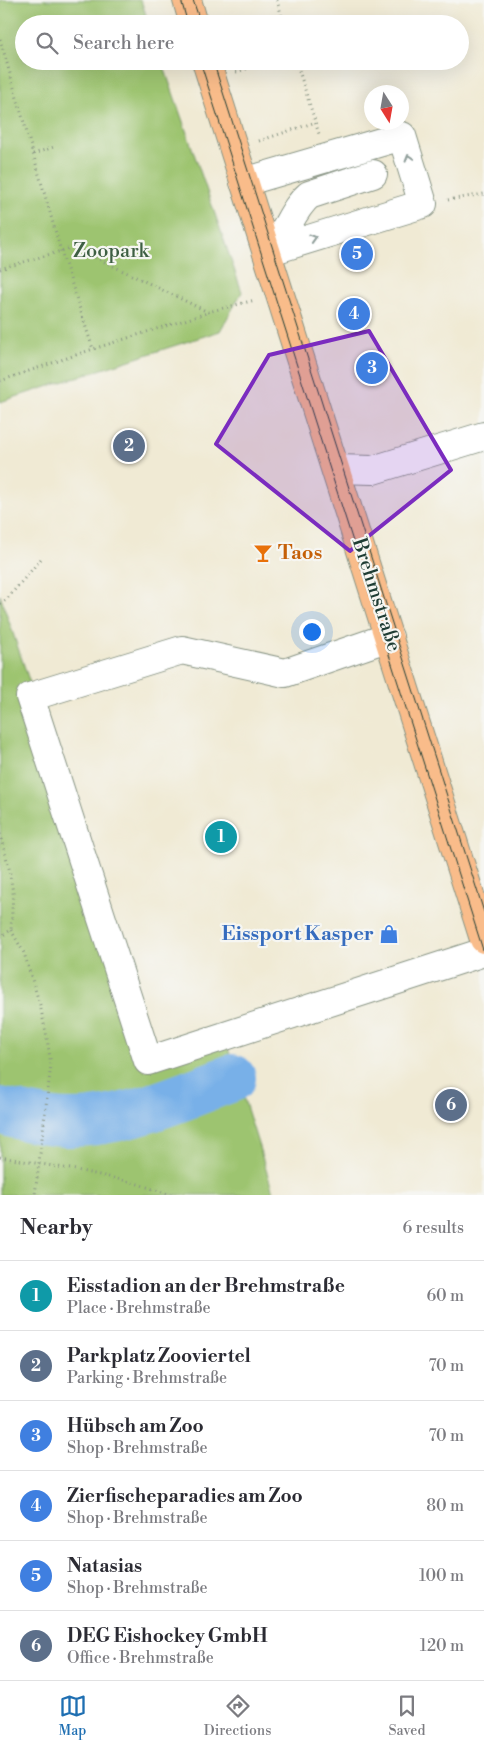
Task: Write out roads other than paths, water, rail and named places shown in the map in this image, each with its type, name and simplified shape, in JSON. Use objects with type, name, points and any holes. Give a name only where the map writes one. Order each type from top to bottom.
[{"type":"main road","points":[[187,0],[191,15]]},
{"type":"main road","name":"Brehmstraße","points":[[209,70],[390,637],[476,882],[484,939]]},
{"type":"street","points":[[244,182],[402,136],[423,204],[267,252]]},
{"type":"street","points":[[267,252],[277,243],[302,200],[309,195],[374,174]]},
{"type":"street","points":[[244,182],[263,182],[302,195],[309,195]]},
{"type":"street","points":[[336,469],[374,470],[484,436]]},
{"type":"street","points":[[390,637],[285,674],[182,650],[30,697],[148,1061],[484,952]]},
{"type":"waterway","points":[[0,1111],[57,1122],[86,1122],[129,1115],[232,1078]]},
{"type":"tram line","points":[[181,0],[185,15]]},
{"type":"tram line","points":[[193,0],[198,15]]},
{"type":"tram line","points":[[203,70],[484,953]]},
{"type":"tram line","points":[[216,70],[484,912]]},
{"type":"place","name":"Natasias","points":[[357,254]]},
{"type":"place","name":"Zierfischeparadies am Zoo","points":[[354,314]]},
{"type":"place","name":"Hübsch am Zoo","points":[[372,368]]},
{"type":"place","name":"Parkplatz Zooviertel","points":[[129,446]]},
{"type":"place","name":"Taos","points":[[263,553]]},
{"type":"place","name":"Eisstadion an der Brehmstraße","points":[[221,837]]},
{"type":"place","name":"Eissport Kasper","points":[[389,934]]},
{"type":"place","name":"DEG Eishockey GmbH","points":[[451,1105]]},
{"type":"park label","name":"Zoopark","points":[[111,251]]}]
